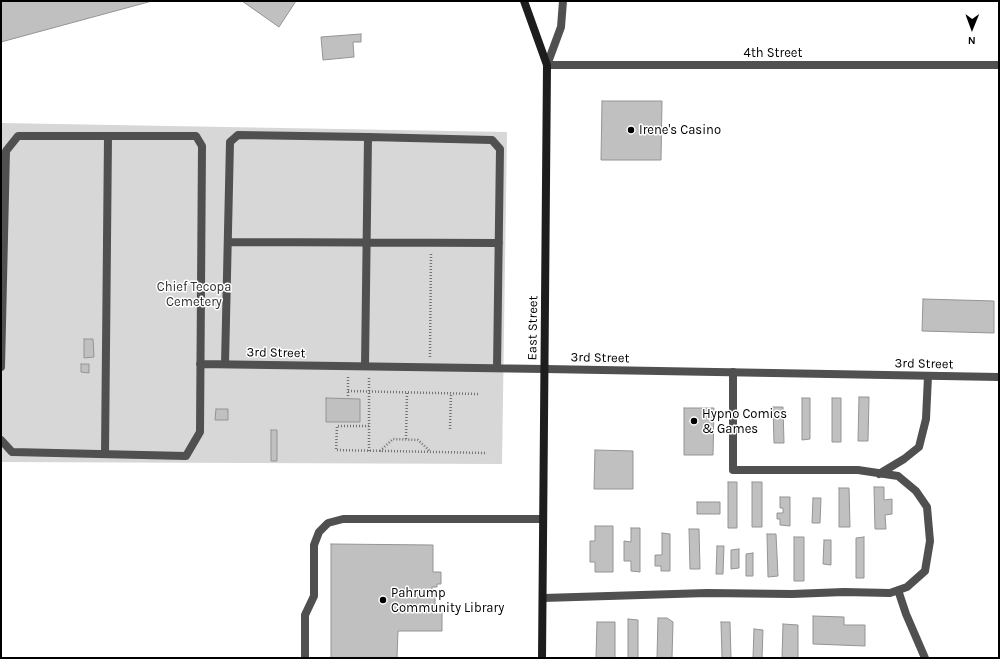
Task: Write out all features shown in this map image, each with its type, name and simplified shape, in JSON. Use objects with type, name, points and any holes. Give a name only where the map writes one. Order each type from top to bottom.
[{"type":"street","points":[[524,1],[547,65]]},
{"type":"street","name":"East Street","points":[[542,658],[547,65],[561,27],[563,1]]},
{"type":"street","name":"4th Street","points":[[547,65],[999,65]]},
{"type":"street","points":[[225,364],[230,142],[238,135],[492,140],[500,149],[498,368]]},
{"type":"street","points":[[1,367],[6,151],[18,136],[196,136],[202,146],[200,432],[186,456],[12,452],[1,440]]},
{"type":"street","points":[[105,454],[108,136]]},
{"type":"street","points":[[367,366],[366,243],[368,137]]},
{"type":"street","points":[[228,242],[499,243]]},
{"type":"street","name":"3rd Street","points":[[200,364],[999,377]]},
{"type":"street","points":[[542,598],[707,593],[890,593],[907,587],[925,571],[930,540],[927,507],[916,491],[898,476],[858,470],[733,470],[733,372]]},
{"type":"street","points":[[879,474],[904,459],[919,447],[926,419],[928,376]]},
{"type":"street","points":[[305,658],[305,614],[314,596],[314,545],[319,532],[328,523],[343,519],[543,519]]},
{"type":"street","points":[[898,590],[906,614],[925,658]]},
{"type":"path","points":[[430,367],[431,243]]},
{"type":"path","points":[[348,366],[348,397]]},
{"type":"path","points":[[367,366],[369,391],[369,451]]},
{"type":"path","points":[[348,391],[480,394]]},
{"type":"path","points":[[406,439],[407,392]]},
{"type":"path","points":[[450,429],[451,393]]},
{"type":"path","points":[[368,426],[337,426],[336,450],[487,453]]},
{"type":"path","points":[[380,451],[393,439],[406,439],[418,440],[430,452]]},
{"type":"green space","name":"Chief Tecopa Cemetery","points":[[1,123],[507,132],[502,464],[1,462]]},
{"type":"building","points":[[1,1],[152,1],[1,42]]},
{"type":"building","points":[[242,1],[296,1],[279,27]]},
{"type":"building","points":[[361,34],[361,42],[353,42],[354,57],[323,60],[321,37]]},
{"type":"building","name":"Irene's Casino","points":[[602,101],[662,101],[661,160],[601,160]]},
{"type":"building","points":[[923,299],[994,301],[994,333],[922,331]]},
{"type":"building","points":[[84,339],[93,339],[94,357],[84,358]]},
{"type":"building","points":[[81,364],[89,364],[89,373],[81,372]]},
{"type":"building","points":[[859,397],[869,397],[868,441],[858,441]]},
{"type":"building","points":[[326,398],[360,399],[360,422],[326,422]]},
{"type":"building","points":[[802,398],[810,398],[810,439],[802,440]]},
{"type":"building","points":[[832,398],[841,398],[841,442],[832,442]]},
{"type":"building","points":[[773,407],[783,407],[784,443],[774,443]]},
{"type":"building","points":[[684,408],[714,408],[713,455],[684,455]]},
{"type":"building","points":[[216,409],[228,409],[228,420],[215,420]]},
{"type":"building","points":[[271,430],[277,430],[277,461],[271,461]]},
{"type":"building","points":[[595,450],[633,451],[633,489],[594,489]]},
{"type":"building","points":[[728,482],[737,482],[737,528],[728,528]]},
{"type":"building","points":[[752,482],[762,482],[762,527],[752,527]]},
{"type":"building","points":[[874,487],[884,487],[884,500],[892,499],[892,514],[885,515],[886,529],[875,529]]},
{"type":"building","points":[[839,488],[849,488],[850,527],[839,527]]},
{"type":"building","points":[[780,497],[790,497],[790,526],[780,525],[780,519],[777,519],[777,513],[783,513],[783,508],[780,508]]},
{"type":"building","points":[[813,498],[821,498],[820,523],[812,523]]},
{"type":"building","points":[[697,502],[720,502],[720,514],[697,514]]},
{"type":"building","points":[[595,526],[613,526],[613,572],[595,572],[595,562],[590,562],[590,541],[595,541]]},
{"type":"building","points":[[631,528],[640,528],[640,572],[631,571],[631,561],[624,561],[624,541],[631,542]]},
{"type":"building","points":[[689,529],[699,529],[700,569],[690,569]]},
{"type":"building","points":[[662,533],[670,534],[670,571],[661,571],[661,566],[655,566],[655,555],[662,555]]},
{"type":"building","points":[[767,534],[776,534],[778,576],[768,577]]},
{"type":"building","points":[[794,537],[804,537],[804,581],[794,581]]},
{"type":"building","points":[[864,537],[864,578],[856,578],[856,538]]},
{"type":"building","points":[[824,540],[831,540],[831,565],[823,564]]},
{"type":"building","name":"Pahrump Community Library","points":[[331,544],[433,545],[433,572],[441,572],[441,584],[437,584],[437,587],[432,587],[432,591],[435,591],[435,610],[442,610],[442,631],[398,631],[397,658],[331,658]]},
{"type":"building","points":[[717,546],[724,546],[723,574],[716,574]]},
{"type":"building","points":[[739,549],[739,568],[731,569],[731,550]]},
{"type":"building","points":[[753,553],[753,576],[746,576],[746,554]]},
{"type":"building","points":[[813,616],[844,617],[844,625],[865,625],[865,646],[813,644]]},
{"type":"building","points":[[658,618],[667,618],[673,622],[672,658],[657,658]]},
{"type":"building","points":[[628,619],[638,620],[638,658],[628,658]]},
{"type":"building","points":[[597,622],[615,622],[615,658],[596,658]]},
{"type":"building","points":[[721,622],[730,622],[731,658],[722,658]]},
{"type":"building","points":[[783,624],[798,625],[798,658],[782,658]]},
{"type":"building","points":[[754,629],[763,630],[762,658],[753,658]]},
{"type":"place","name":"Irene's Casino","points":[[631,130]]},
{"type":"place","name":"Hypno Comics & Games","points":[[694,421]]},
{"type":"place","name":"Pahrump Community Library","points":[[383,600]]}]
